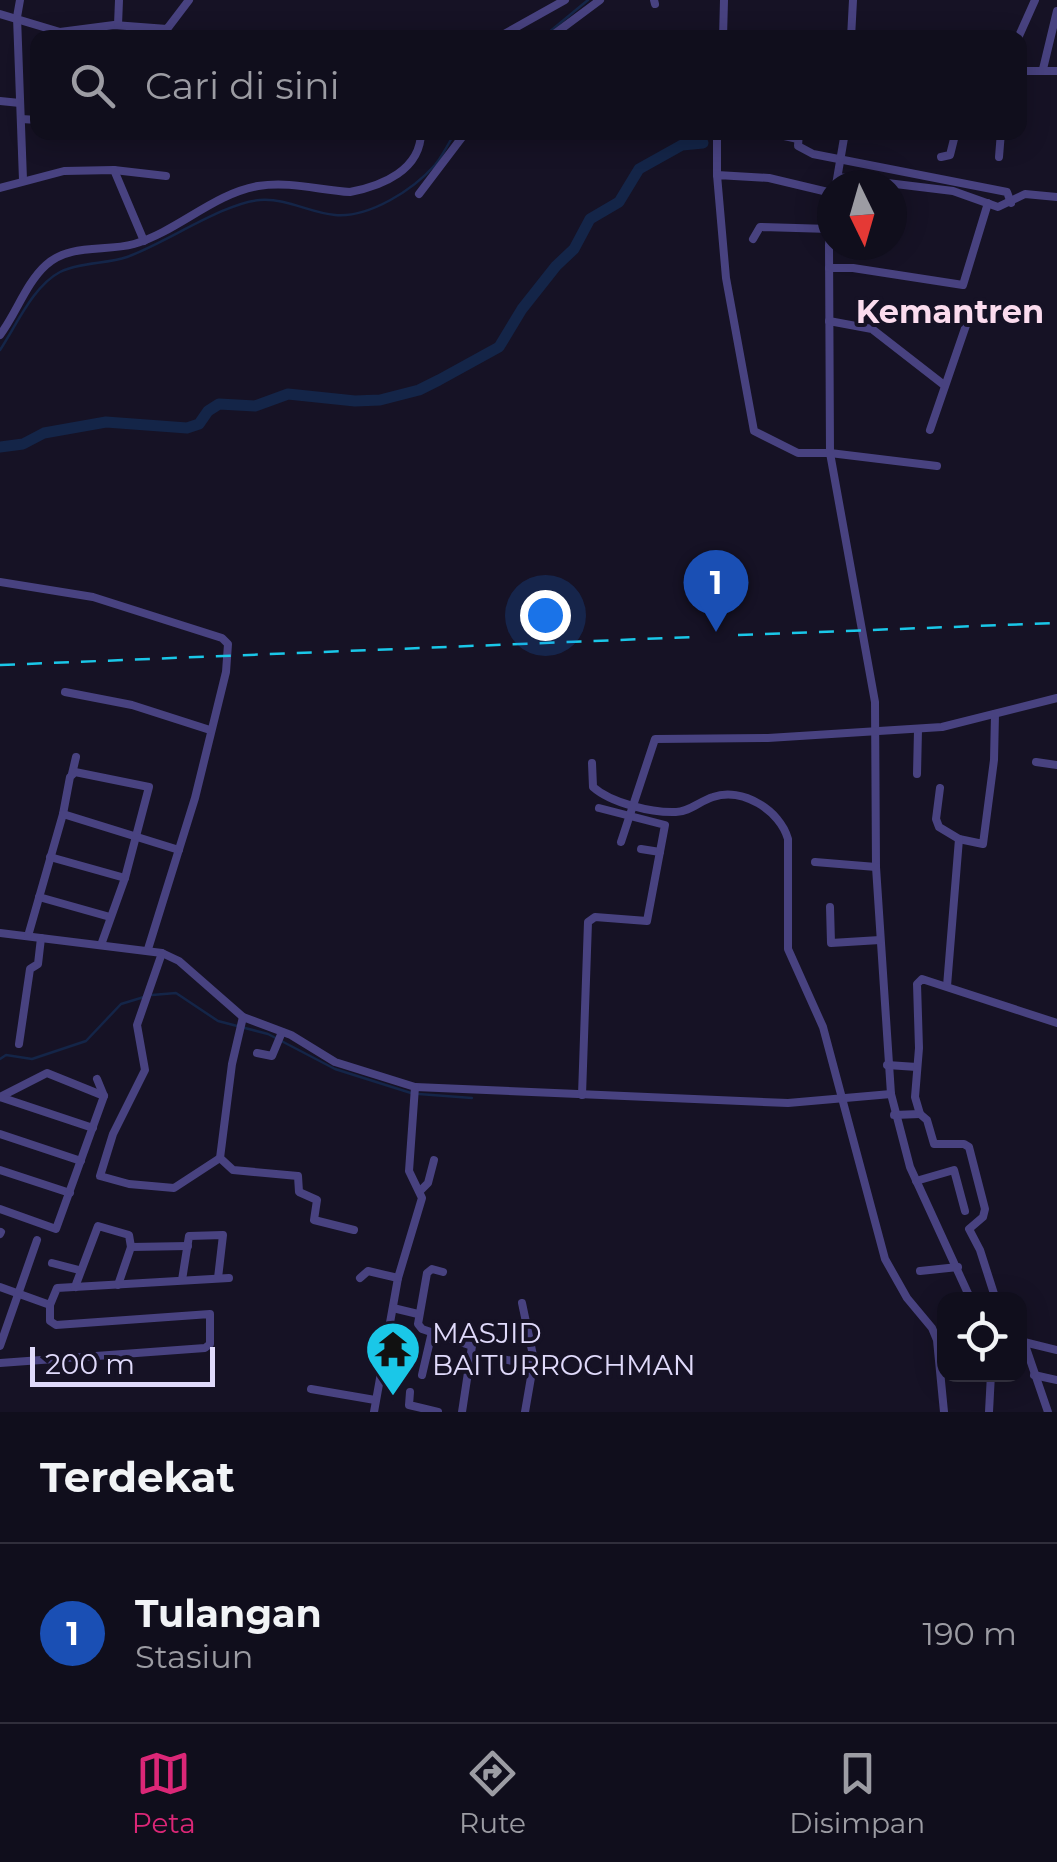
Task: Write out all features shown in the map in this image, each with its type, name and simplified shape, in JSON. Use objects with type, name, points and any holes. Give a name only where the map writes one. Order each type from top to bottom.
[{"type":"street","points":[[20,0],[17,17],[23,180]]},
{"type":"street","points":[[118,26],[119,0]]},
{"type":"street","points":[[79,30],[118,26],[168,29],[188,0]]},
{"type":"street","points":[[542,0],[545,12]]},
{"type":"street","points":[[512,30],[565,0]]},
{"type":"street","points":[[560,30],[600,0]]},
{"type":"street","points":[[723,30],[724,0]]},
{"type":"street","points":[[852,30],[854,0]]},
{"type":"street","points":[[1022,30],[1035,0]]},
{"type":"street","points":[[1042,69],[1057,11]]},
{"type":"street","points":[[0,14],[54,30]]},
{"type":"street","points":[[1027,70],[1057,71]]},
{"type":"street","points":[[0,102],[20,103]]},
{"type":"street","points":[[20,119],[30,120]]},
{"type":"street","points":[[0,335],[48,263],[66,254],[144,240],[243,190],[278,184],[350,192],[376,185],[416,158],[419,140]]},
{"type":"street","points":[[419,194],[460,140]]},
{"type":"street","points":[[719,140],[717,175],[726,278],[754,431],[798,454],[830,453],[937,466]]},
{"type":"street","points":[[799,140],[800,148],[836,170]]},
{"type":"street","points":[[839,170],[844,140]]},
{"type":"street","points":[[942,157],[950,155],[951,140]]},
{"type":"street","points":[[1000,157],[1001,140]]},
{"type":"street","points":[[114,170],[144,240]]},
{"type":"street","points":[[0,188],[64,171],[114,170],[166,176]]},
{"type":"street","points":[[717,175],[769,178],[817,189]]},
{"type":"street","points":[[907,179],[1009,199],[1026,194],[1057,197]]},
{"type":"street","points":[[977,192],[988,203],[1002,207],[1009,199]]},
{"type":"street","points":[[829,268],[964,285],[988,203]]},
{"type":"street","points":[[753,239],[760,226],[817,229]]},
{"type":"street","points":[[829,260],[830,453],[875,702],[876,868],[890,1094],[916,1181],[968,1292]]},
{"type":"street","points":[[930,430],[972,308]]},
{"type":"street","points":[[829,321],[872,329],[944,386]]},
{"type":"street","points":[[0,582],[93,598],[226,640],[226,672],[195,798],[148,949]]},
{"type":"street","points":[[65,692],[132,705],[210,730]]},
{"type":"street","points":[[621,842],[655,738],[918,730],[966,724],[1057,698]]},
{"type":"street","points":[[940,788],[937,824],[959,839],[984,844],[995,714]]},
{"type":"street","points":[[917,774],[918,730]]},
{"type":"street","points":[[28,936],[76,757]]},
{"type":"street","points":[[1036,762],[1057,764]]},
{"type":"street","points":[[582,1095],[588,922],[595,917],[648,921],[664,824],[597,791],[593,787],[592,764]]},
{"type":"street","points":[[72,774],[149,787],[125,878],[101,945]]},
{"type":"street","points":[[599,808],[678,812],[715,796],[736,795],[757,802],[784,828],[788,840],[788,950],[817,1013],[885,1259],[937,1340],[944,1412]]},
{"type":"street","points":[[63,814],[179,850]]},
{"type":"street","points":[[947,986],[959,839]]},
{"type":"street","points":[[641,849],[660,852]]},
{"type":"street","points":[[50,856],[125,878]]},
{"type":"street","points":[[815,862],[876,868]]},
{"type":"street","points":[[39,897],[110,917]]},
{"type":"street","points":[[830,907],[832,943]]},
{"type":"street","points":[[0,933],[162,952],[179,961],[241,1023],[415,1092],[788,1102],[890,1094]]},
{"type":"street","points":[[19,1044],[30,968],[38,964],[41,938]]},
{"type":"street","points":[[821,943],[880,940]]},
{"type":"street","points":[[162,952],[137,1025],[145,1070],[113,1134],[100,1176],[128,1184],[174,1188],[220,1158],[241,1023]]},
{"type":"street","points":[[920,1114],[915,1097],[918,981],[947,986],[1057,1023]]},
{"type":"street","points":[[257,1053],[272,1056],[280,1037]]},
{"type":"street","points":[[887,1065],[917,1067]]},
{"type":"street","points":[[0,1097],[47,1073],[104,1096]]},
{"type":"street","points":[[53,1240],[104,1096],[96,1080]]},
{"type":"street","points":[[374,1412],[398,1278],[422,1198],[408,1171],[415,1092]]},
{"type":"street","points":[[0,1097],[92,1128]]},
{"type":"street","points":[[894,1115],[920,1114],[926,1118],[934,1144],[969,1147],[985,1214],[969,1228],[993,1292]]},
{"type":"street","points":[[0,1134],[81,1161]]},
{"type":"street","points":[[220,1158],[233,1170],[298,1176],[298,1192],[317,1200],[314,1220],[354,1230]]},
{"type":"street","points":[[420,1191],[428,1183],[434,1160]]},
{"type":"street","points":[[0,1170],[70,1193]]},
{"type":"street","points":[[916,1181],[954,1170],[966,1211]]},
{"type":"street","points":[[0,1210],[56,1229]]},
{"type":"street","points":[[75,1287],[98,1226],[128,1235],[130,1247],[118,1285]]},
{"type":"street","points":[[182,1280],[192,1234],[223,1235],[218,1278]]},
{"type":"street","points":[[0,1346],[37,1240]]},
{"type":"street","points":[[130,1247],[188,1246]]},
{"type":"street","points":[[52,1263],[80,1270]]},
{"type":"street","points":[[0,1363],[205,1348],[210,1344],[210,1314],[56,1325],[50,1322],[50,1305],[63,1267]]},
{"type":"street","points":[[920,1271],[958,1267]]},
{"type":"street","points":[[442,1272],[432,1269],[427,1273],[419,1326],[472,1346],[462,1412]]},
{"type":"street","points":[[360,1278],[368,1272],[398,1278]]},
{"type":"street","points":[[57,1288],[228,1278]]},
{"type":"street","points":[[0,1288],[50,1305]]},
{"type":"street","points":[[522,1303],[534,1365],[525,1412]]},
{"type":"street","points":[[393,1308],[418,1314]]},
{"type":"street","points":[[422,1375],[432,1332]]},
{"type":"street","points":[[1027,1341],[1057,1350]]},
{"type":"street","points":[[1027,1354],[1048,1412]]},
{"type":"street","points":[[502,1360],[534,1365]]},
{"type":"street","points":[[1034,1374],[1057,1380]]},
{"type":"street","points":[[989,1412],[991,1382]]},
{"type":"street","points":[[310,1389],[376,1400]]},
{"type":"street","points":[[410,1392],[408,1404],[438,1412]]},
{"type":"waterway","points":[[552,30],[588,0]]},
{"type":"waterway","points":[[0,350],[33,297],[60,272],[127,257],[246,202],[280,201],[335,215],[362,212],[403,193],[438,161],[450,140]]},
{"type":"waterway","points":[[0,447],[23,444],[44,433],[106,422],[187,428],[199,424],[219,404],[255,406],[288,394],[355,401],[380,400],[419,390],[499,347],[522,309],[574,249],[590,219],[619,202],[639,169],[682,145],[703,143]]},
{"type":"waterway","points":[[152,995],[176,993],[218,1021],[268,1034],[335,1069],[411,1093]]},
{"type":"waterway","points":[[0,1059],[6,1055],[32,1059],[86,1041],[121,1004],[144,997]]},
{"type":"waterway","points":[[419,1094],[472,1098]]},
{"type":"railway","points":[[738,635],[1057,623]]},
{"type":"railway","points":[[0,665],[693,637]]},
{"type":"place","name":"Tulangan","points":[[716,632]]},
{"type":"place","name":"MASJID BAITURROCHMAN","points":[[393,1398]]},
{"type":"district","name":"Kemantren","points":[[950,312]]}]
